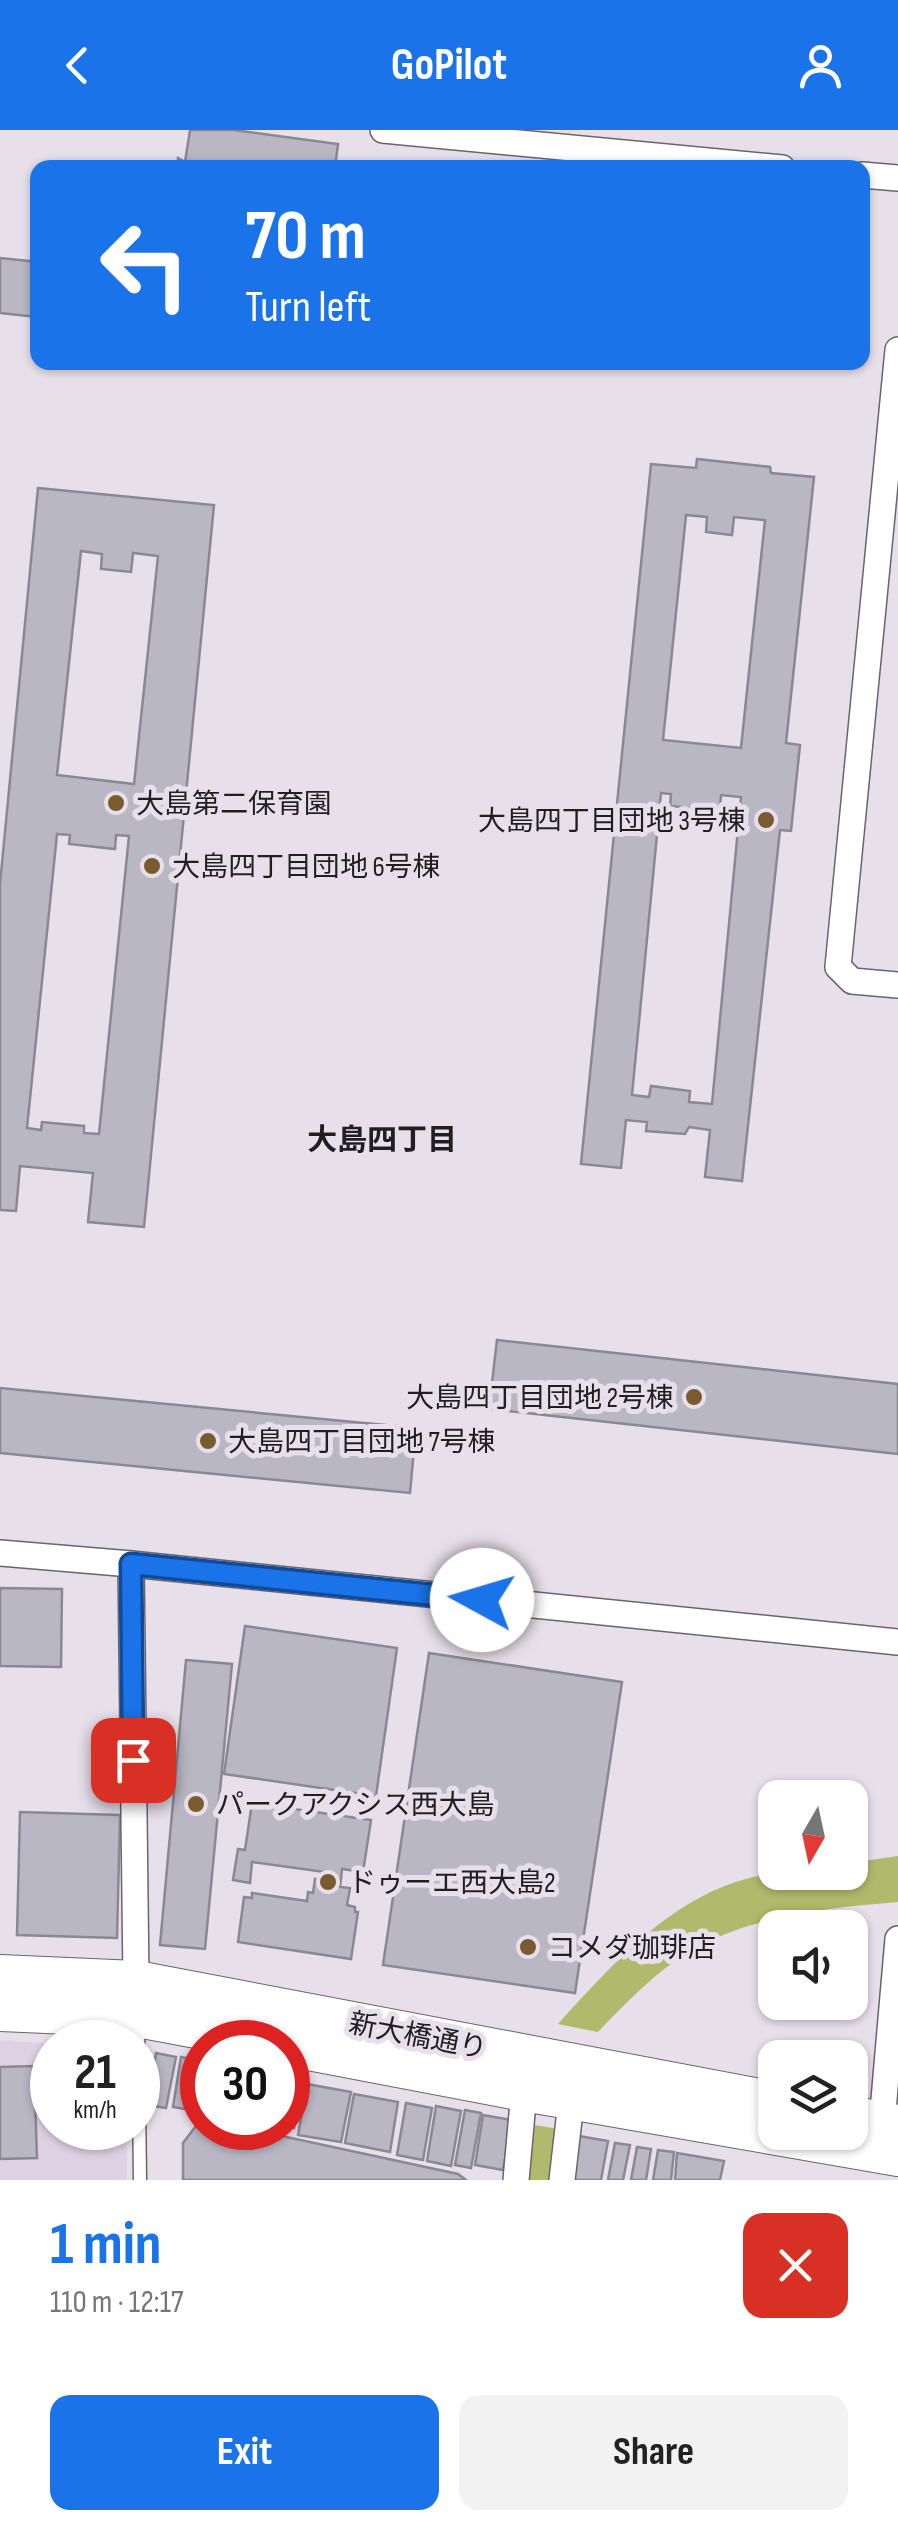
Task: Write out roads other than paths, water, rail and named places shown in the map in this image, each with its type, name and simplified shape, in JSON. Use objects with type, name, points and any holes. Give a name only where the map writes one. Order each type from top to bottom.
[{"type":"main road","name":"新大橋通り","points":[[0,1975],[881,2142]]},
{"type":"main road","name":"新大橋通り","points":[[0,2011],[137,1999],[202,2020]]},
{"type":"main road","name":"新大橋通り","points":[[310,2049],[526,2074]]},
{"type":"main road","name":"新大橋通り","points":[[574,2082],[758,2100]]},
{"type":"street","points":[[384,130],[698,160]]},
{"type":"street","points":[[870,176],[898,178]]},
{"type":"street","points":[[898,350],[838,967],[852,981],[898,985]]},
{"type":"street","points":[[0,1553],[898,1642]]},
{"type":"street","points":[[131,1564],[137,1999]]},
{"type":"street","points":[[881,2142],[898,1939]]},
{"type":"street","points":[[516,2180],[526,2074]]},
{"type":"street","points":[[562,2180],[574,2082]]},
{"type":"lane","points":[[137,1999],[140,2180]]},
{"type":"place","name":"大島第二保育園","points":[[116,803]]},
{"type":"place","name":"大島四丁目団地 3号棟","points":[[766,820]]},
{"type":"place","name":"大島四丁目団地 6号棟","points":[[152,866]]},
{"type":"place","name":"大島四丁目団地 2号棟","points":[[694,1397]]},
{"type":"place","name":"大島四丁目団地 7号棟","points":[[208,1441]]},
{"type":"place","name":"パークアクシス西大島","points":[[196,1804]]},
{"type":"place","name":"ドゥーエ西大島2","points":[[328,1882]]},
{"type":"place","name":"コメダ珈琲店","points":[[528,1947]]},
{"type":"district","name":"大島四丁目","points":[[382,1140]]}]
